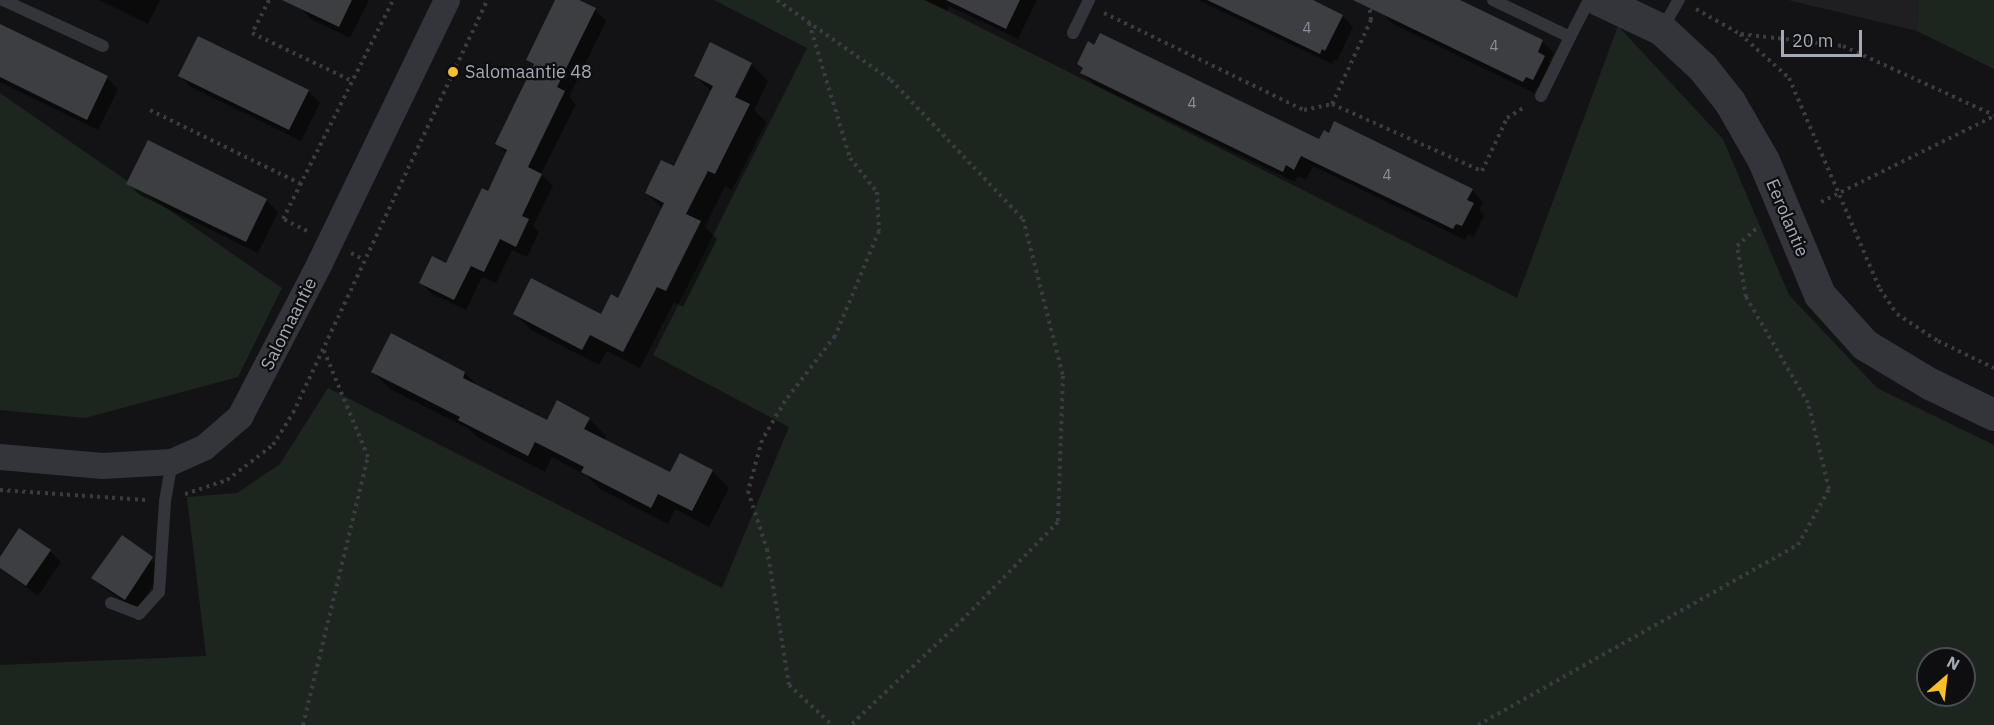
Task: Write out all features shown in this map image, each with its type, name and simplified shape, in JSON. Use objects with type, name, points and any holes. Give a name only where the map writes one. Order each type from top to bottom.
[{"type":"street","name":"Salomaantie","points":[[0,457],[103,466],[172,462],[204,448],[240,417],[264,374],[447,0]]},
{"type":"street","name":"Eerolantie","points":[[1599,0],[1662,30],[1703,68],[1730,102],[1764,161],[1820,295],[1865,345],[1930,384],[1994,415]]},
{"type":"lane","points":[[3,0],[103,46]]},
{"type":"lane","points":[[1493,0],[1570,37]]},
{"type":"lane","points":[[1541,96],[1589,0]]},
{"type":"lane","points":[[1073,33],[1088,2]]},
{"type":"lane","points":[[1662,30],[1684,3]]},
{"type":"lane","points":[[111,603],[140,614],[159,592],[165,501],[172,462]]},
{"type":"path","points":[[269,0],[252,33],[352,81]]},
{"type":"path","points":[[364,260],[283,219],[393,0]]},
{"type":"path","points":[[777,0],[891,80],[1023,219],[1063,376],[1058,522],[958,624],[851,725]]},
{"type":"path","points":[[1332,104],[1371,20],[1370,0]]},
{"type":"path","points":[[1088,2],[1304,110],[1332,104],[1482,171],[1507,118],[1541,96]]},
{"type":"path","points":[[1684,3],[1740,34],[1790,78],[1880,290],[1897,314],[1938,341],[1994,368]]},
{"type":"path","points":[[809,23],[850,158],[877,192],[879,231],[835,336],[784,401],[762,440],[748,492],[767,549],[789,684],[832,725]]},
{"type":"path","points":[[1740,34],[1843,46],[1994,116]]},
{"type":"path","points":[[150,110],[301,184]]},
{"type":"path","points":[[1821,202],[1994,116]]},
{"type":"path","points":[[1478,725],[1798,545],[1829,489],[1808,403],[1746,297],[1737,246],[1760,226]]},
{"type":"path","points":[[303,725],[368,457],[323,350]]},
{"type":"shaded area","points":[[714,0],[926,0],[1517,298],[1618,26],[1723,139],[1789,295],[1877,388],[1994,445],[1994,725],[0,725],[0,665],[206,656],[187,497],[237,493],[280,464],[328,388],[722,588],[789,427],[653,355],[807,48]]},
{"type":"shaded area","points":[[1788,0],[1918,0],[1917,31]]},
{"type":"shaded area","points":[[1918,0],[1994,0],[1994,69],[1917,31]]},
{"type":"shaded area","points":[[0,93],[282,288],[238,377],[85,418],[0,410]]},
{"type":"building","points":[[282,0],[352,0],[339,27]]},
{"type":"building","points":[[555,0],[579,0],[596,8],[557,87],[565,91],[528,167],[542,174],[522,216],[529,219],[516,247],[500,239],[484,272],[471,266],[454,300],[419,283],[432,256],[446,263],[482,188],[488,191],[507,150],[495,144],[534,64],[526,60]]},
{"type":"building","points":[[946,0],[1020,0],[1006,29]]},
{"type":"building","points":[[1207,0],[1313,0],[1343,15],[1325,51],[1322,49],[1320,54]]},
{"type":"building","points":[[1353,0],[1460,0],[1543,40],[1538,52],[1545,56],[1533,80],[1526,77],[1523,82]]},
{"type":"building","points":[[0,24],[108,76],[87,120],[0,77]]},
{"type":"building","points":[[1100,33],[1319,139],[1324,130],[1329,133],[1334,121],[1473,189],[1467,200],[1474,203],[1462,226],[1456,224],[1453,229],[1301,156],[1294,170],[1286,165],[1283,172],[1080,73],[1083,68],[1077,64],[1088,41],[1094,45]]},
{"type":"building","points":[[198,36],[309,90],[289,130],[178,76]]},
{"type":"building","points":[[710,42],[752,63],[735,97],[750,104],[715,174],[708,171],[686,214],[701,221],[666,291],[657,287],[623,352],[590,335],[582,350],[513,314],[531,278],[601,314],[611,294],[618,298],[664,203],[645,193],[661,160],[674,166],[713,86],[694,76]]},
{"type":"building","points":[[148,140],[267,199],[246,242],[126,184]]},
{"type":"building","points":[[391,333],[465,372],[463,378],[547,420],[557,400],[590,418],[584,429],[670,472],[680,453],[713,470],[692,511],[658,494],[651,508],[581,472],[584,467],[535,442],[528,456],[458,420],[460,417],[371,372]]},
{"type":"building","points":[[19,528],[51,550],[26,586],[0,568],[0,557]]},
{"type":"building","points":[[122,535],[153,557],[125,600],[91,578]]},
{"type":"place","name":"Salomaantie 48","points":[[453,72]]}]
